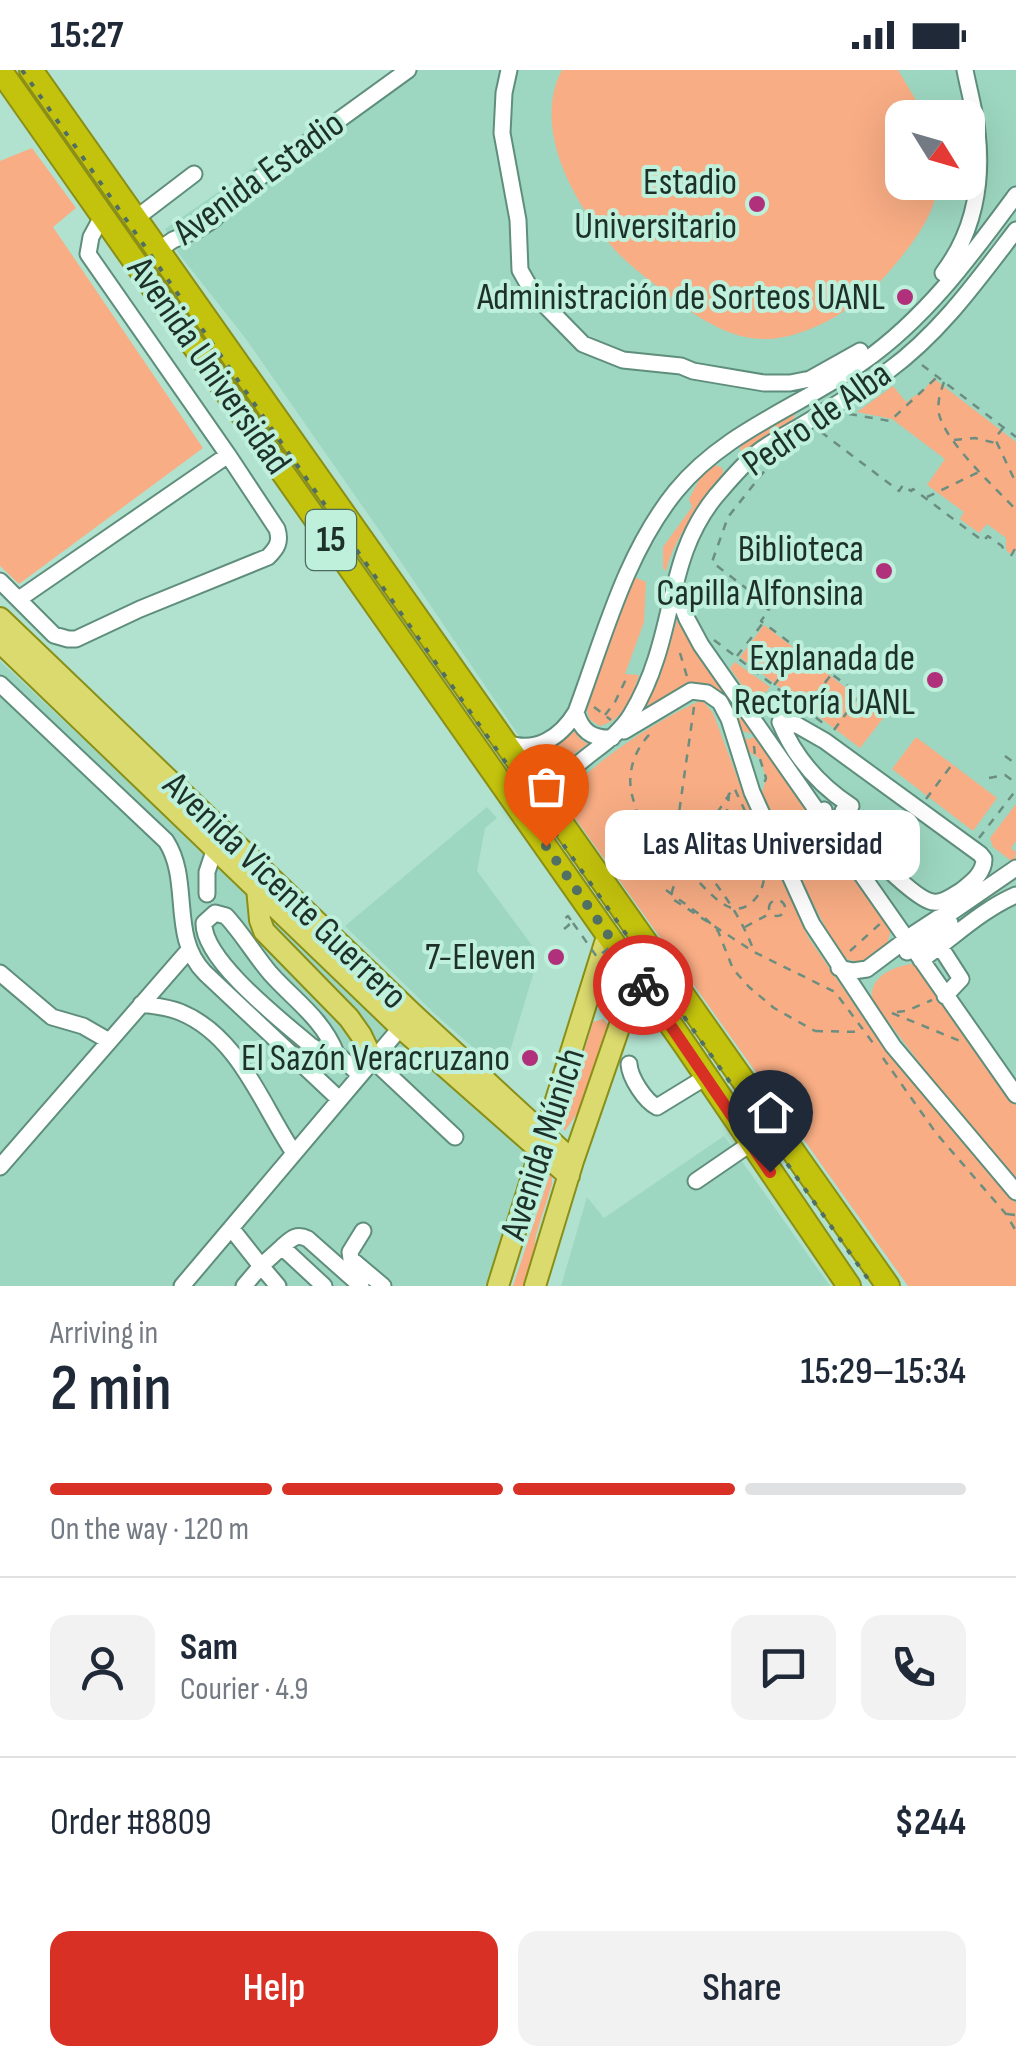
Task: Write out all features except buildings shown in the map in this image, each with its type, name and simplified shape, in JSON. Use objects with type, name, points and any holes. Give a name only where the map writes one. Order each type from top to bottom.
[{"type":"highway","name":"15","points":[[0,70],[118,223],[157,251]]},
{"type":"highway","name":"15","points":[[31,70],[118,223]]},
{"type":"highway","name":"Avenida Universidad","points":[[118,223],[195,346],[849,1286]]},
{"type":"highway","name":"Avenida Universidad","points":[[157,251],[888,1286]]},
{"type":"highway","points":[[195,346],[269,410]]},
{"type":"highway","points":[[725,1056],[736,1122]]},
{"type":"main road","name":"Avenida Vicente Guerrero","points":[[0,618],[407,1021]]},
{"type":"main road","name":"Avenida Vicente Guerrero","points":[[0,642],[257,888],[571,1169]]},
{"type":"main road","points":[[257,888],[264,931],[361,1034],[366,1068]]},
{"type":"main road","name":"Avenida Múnich","points":[[498,1286],[607,945]]},
{"type":"main road","name":"Avenida Múnich","points":[[536,1286],[621,1022],[630,1008],[646,1000]]},
{"type":"main road","points":[[584,1014],[606,1008],[617,1014],[621,1022]]},
{"type":"street","name":"Avenida Estadio","points":[[157,251],[214,220],[241,191],[408,70]]},
{"type":"street","points":[[509,70],[502,133],[518,220],[520,270],[533,292],[583,344],[623,360],[681,366],[764,383],[810,380],[860,350]]},
{"type":"street","points":[[944,273],[966,236],[977,184],[978,132],[965,70]]},
{"type":"street","points":[[0,581],[54,634],[76,639],[268,557],[280,542],[277,529],[88,254],[90,237],[194,174]]},
{"type":"street","name":"Pedro de Alba","points":[[503,740],[515,746],[539,745],[564,729],[582,707],[626,576],[651,526],[684,483],[722,447],[863,362],[909,325],[953,278],[1016,195]]},
{"type":"street","name":"Pedro de Alba","points":[[569,832],[554,806],[556,789],[572,770],[612,738],[631,714],[662,640],[682,556],[716,496],[762,449],[854,394],[907,356],[957,307],[1016,230]]},
{"type":"street","points":[[722,447],[741,468]]},
{"type":"street","points":[[19,599],[228,456]]},
{"type":"street","points":[[674,584],[687,619],[758,733],[1013,1087]]},
{"type":"street","points":[[0,684],[166,841],[176,861],[188,950],[205,973],[339,1099]]},
{"type":"street","points":[[582,707],[585,731],[612,738],[685,694],[707,692],[720,702],[752,792],[812,924],[913,1072],[1016,1192]]},
{"type":"street","points":[[730,726],[743,736],[780,722],[797,725],[825,741],[980,854],[984,860],[982,872],[941,902],[925,900],[872,855],[843,823],[843,811],[851,806],[805,765],[780,722]]},
{"type":"street","points":[[789,874],[795,840],[804,825],[838,798]]},
{"type":"street","points":[[207,894],[207,872],[215,848]]},
{"type":"street","points":[[914,949],[938,918],[1016,868]]},
{"type":"street","points":[[862,1000],[870,979],[1016,876]]},
{"type":"street","points":[[841,962],[853,971],[867,970],[914,949],[941,948],[996,904],[1016,895]]},
{"type":"street","points":[[336,1053],[319,1023],[270,973],[226,916],[216,914],[204,923],[207,940],[234,976],[310,1045],[366,1068],[455,1137]]},
{"type":"street","points":[[941,948],[961,979],[945,996]]},
{"type":"street","points":[[0,1167],[188,950]]},
{"type":"street","points":[[0,973],[52,1017],[83,1026],[109,1041]]},
{"type":"street","points":[[141,1004],[180,1012],[203,1025],[230,1050],[248,1073],[294,1153]]},
{"type":"street","points":[[182,1286],[407,1021]]},
{"type":"street","points":[[629,1064],[629,1071],[656,1107],[706,1077]]},
{"type":"street","points":[[696,1181],[750,1144]]},
{"type":"street","points":[[231,1228],[278,1286]]},
{"type":"street","points":[[363,1232],[350,1252],[352,1259],[383,1286]]},
{"type":"street","points":[[244,1286],[293,1237],[301,1235],[361,1286]]},
{"type":"street","points":[[282,1247],[324,1286]]},
{"type":"path","points":[[922,365],[1016,437]]},
{"type":"path","points":[[849,414],[890,421],[937,377]]},
{"type":"path","points":[[944,382],[940,414],[952,440],[1016,510]]},
{"type":"path","points":[[1003,428],[996,437],[997,443],[1016,482]]},
{"type":"path","points":[[821,432],[898,491],[903,485],[911,491],[913,488],[983,541],[988,536],[1009,555],[1016,546]]},
{"type":"path","points":[[952,440],[975,438],[997,443]]},
{"type":"path","points":[[762,461],[778,450]]},
{"type":"path","points":[[726,665],[769,610],[712,562],[728,516],[774,459]]},
{"type":"path","points":[[926,498],[980,472]]},
{"type":"path","points":[[763,622],[862,697],[833,730]]},
{"type":"path","points":[[709,635],[734,655]]},
{"type":"path","points":[[774,685],[801,651]]},
{"type":"path","points":[[680,653],[689,684]]},
{"type":"path","points":[[605,715],[628,674]]},
{"type":"path","points":[[805,709],[832,674]]},
{"type":"path","points":[[694,701],[676,834],[743,928],[754,952]]},
{"type":"path","points":[[582,707],[611,720]]},
{"type":"path","points":[[630,863],[628,850],[638,823],[630,774],[638,749],[654,730]]},
{"type":"path","points":[[758,733],[755,756],[760,759],[766,778],[762,792]]},
{"type":"path","points":[[1005,756],[1016,764]]},
{"type":"path","points":[[925,800],[954,762]]},
{"type":"path","points":[[989,778],[1005,775],[1016,784]]},
{"type":"path","points":[[660,859],[676,862],[726,906],[738,909],[750,904],[762,888],[765,868],[734,788],[692,853]]},
{"type":"path","points":[[978,840],[1016,790]]},
{"type":"path","points":[[729,793],[724,823],[708,848],[674,881],[672,899],[754,952],[835,992],[936,1133],[1016,1230]]},
{"type":"path","points":[[666,890],[718,931],[736,973],[774,1008],[815,1031],[865,1032]]},
{"type":"path","points":[[743,928],[770,913]]},
{"type":"path","points":[[564,928],[569,925],[564,918],[568,916],[597,957],[607,945]]},
{"type":"path","points":[[841,962],[886,919]]},
{"type":"path","points":[[880,1014],[906,1011],[945,996]]},
{"type":"path","points":[[892,1013],[958,1041],[979,1042]]},
{"type":"path","points":[[1006,1214],[1016,1215]]},
{"type":"shaded area","points":[[394,70],[1016,70],[1016,1286],[908,1286],[568,808],[246,339],[179,254],[165,229]]},
{"type":"shaded area","name":"Estadio Universitario","points":[[562,70],[898,70],[916,100],[885,100],[885,200],[935,200],[920,232],[904,254],[863,297],[802,332],[769,339],[741,336],[689,311],[633,267],[600,232],[585,212],[562,166],[552,117],[554,93]]},
{"type":"shaded area","points":[[32,148],[76,208],[53,227],[203,448],[19,584],[0,566],[0,161]]},
{"type":"shaded area","points":[[933,378],[1016,442],[1016,550],[1012,555],[1006,550],[1006,538],[987,524],[979,533],[960,519],[964,512],[927,485],[945,459],[892,419],[857,412],[893,386],[906,402]]},
{"type":"shaded area","points":[[798,408],[793,420],[747,453],[741,452],[741,443]]},
{"type":"shaded area","points":[[714,465],[723,470],[722,477],[682,534],[666,571],[663,547],[692,507],[689,499],[701,476]]},
{"type":"shaded area","points":[[634,577],[646,582],[644,622],[625,674],[639,675],[621,713],[600,726],[590,720],[587,711]]},
{"type":"shaded area","points":[[678,617],[756,731],[752,734],[740,730],[708,686],[685,685],[642,712],[660,676]]},
{"type":"shaded area","points":[[764,625],[884,717],[860,748],[740,657]]},
{"type":"shaded area","points":[[0,661],[531,1159],[492,1286],[0,1286]]},
{"type":"shaded area","points":[[735,662],[770,687],[756,705],[730,668]]},
{"type":"shaded area","points":[[702,700],[713,713],[746,801],[808,937],[875,1035],[1016,1203],[1016,1286],[908,1286],[568,808],[568,794],[593,768],[650,728]]},
{"type":"shaded area","points":[[575,731],[588,744],[561,763],[550,763],[547,751]]},
{"type":"shaded area","points":[[759,735],[814,814],[786,848],[762,793],[766,778],[760,759],[745,749],[741,738]]},
{"type":"shaded area","points":[[916,737],[997,798],[973,831],[892,769]]},
{"type":"shaded area","points":[[1016,804],[1016,841],[1011,848],[1016,852],[1014,863],[993,847],[990,838]]},
{"type":"shaded area","points":[[487,807],[497,818],[485,828],[477,871],[539,955],[503,1074],[345,926]]},
{"type":"shaded area","points":[[814,828],[824,831],[891,930],[886,948],[862,964],[837,950],[795,868],[802,838]]},
{"type":"shaded area","points":[[919,965],[1016,1106],[1016,1178],[956,1111],[872,1000],[878,980],[889,971]]},
{"type":"shaded area","points":[[603,1019],[609,1025],[589,1096],[565,1131],[562,1126],[593,1022]]},
{"type":"shaded area","points":[[724,1136],[830,1286],[561,1286],[587,1197],[604,1218]]},
{"type":"shaded area","points":[[552,1168],[552,1184],[536,1235],[530,1286],[513,1286]]},
{"type":"railway","points":[[22,70],[873,1286]]},
{"type":"way so far","points":[[546,846],[643,985]]},
{"type":"place","name":"Estadio Universitario","points":[[757,204]]},
{"type":"place","name":"Administración de Sorteos UANL","points":[[905,297]]},
{"type":"place","name":"Biblioteca Capilla Alfonsina","points":[[884,571]]},
{"type":"place","name":"Explanada de Rectoría UANL","points":[[935,680]]},
{"type":"place","name":"Las Alitas Universidad","points":[[546,846]]},
{"type":"place","name":"7-Eleven","points":[[556,957]]},
{"type":"place","name":"El Sazón Veracruzano","points":[[530,1058]]},
{"type":"route","points":[[643,985],[770,1172]]}]
